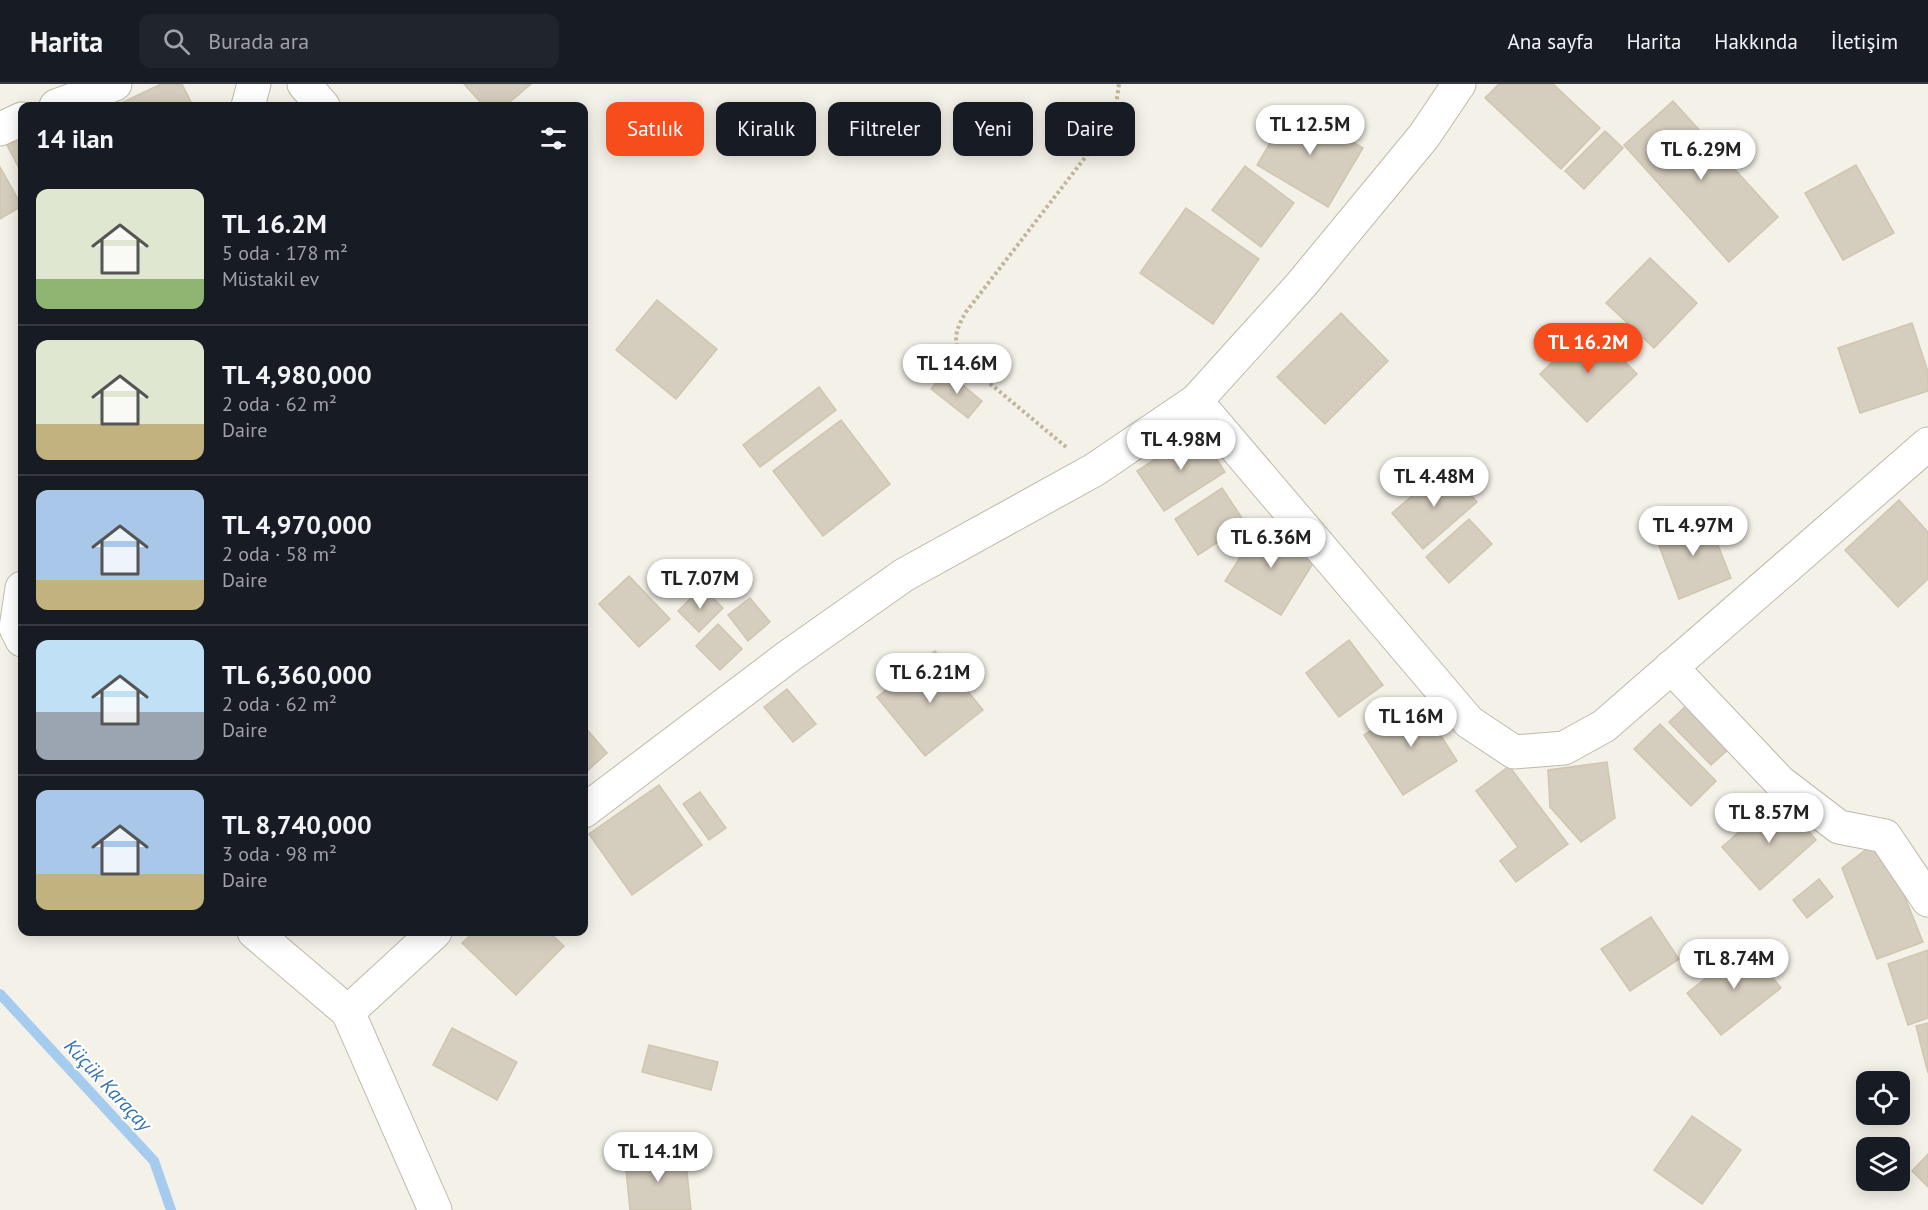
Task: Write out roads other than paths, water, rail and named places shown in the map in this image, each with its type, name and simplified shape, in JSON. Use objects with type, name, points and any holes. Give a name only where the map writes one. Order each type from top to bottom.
[{"type":"street","points":[[67,102],[116,84]]},
{"type":"street","points":[[249,102],[254,84]]},
{"type":"street","points":[[304,84],[320,102]]},
{"type":"street","points":[[588,808],[789,656],[904,575],[1094,470],[1196,402],[1301,285],[1424,136],[1459,84]]},
{"type":"street","points":[[0,129],[18,121]]},
{"type":"street","points":[[1196,402],[1468,722],[1514,752],[1564,748],[1604,726],[1928,444]]},
{"type":"street","points":[[18,615],[16,628],[18,632]]},
{"type":"street","points":[[1671,667],[1780,782],[1839,827],[1885,836],[1928,900]]},
{"type":"street","points":[[259,936],[348,1012],[435,1210]]},
{"type":"street","points":[[348,1012],[431,936]]},
{"type":"waterway","name":"Küçük Karaçay","points":[[0,994],[154,1161],[171,1210]]}]
